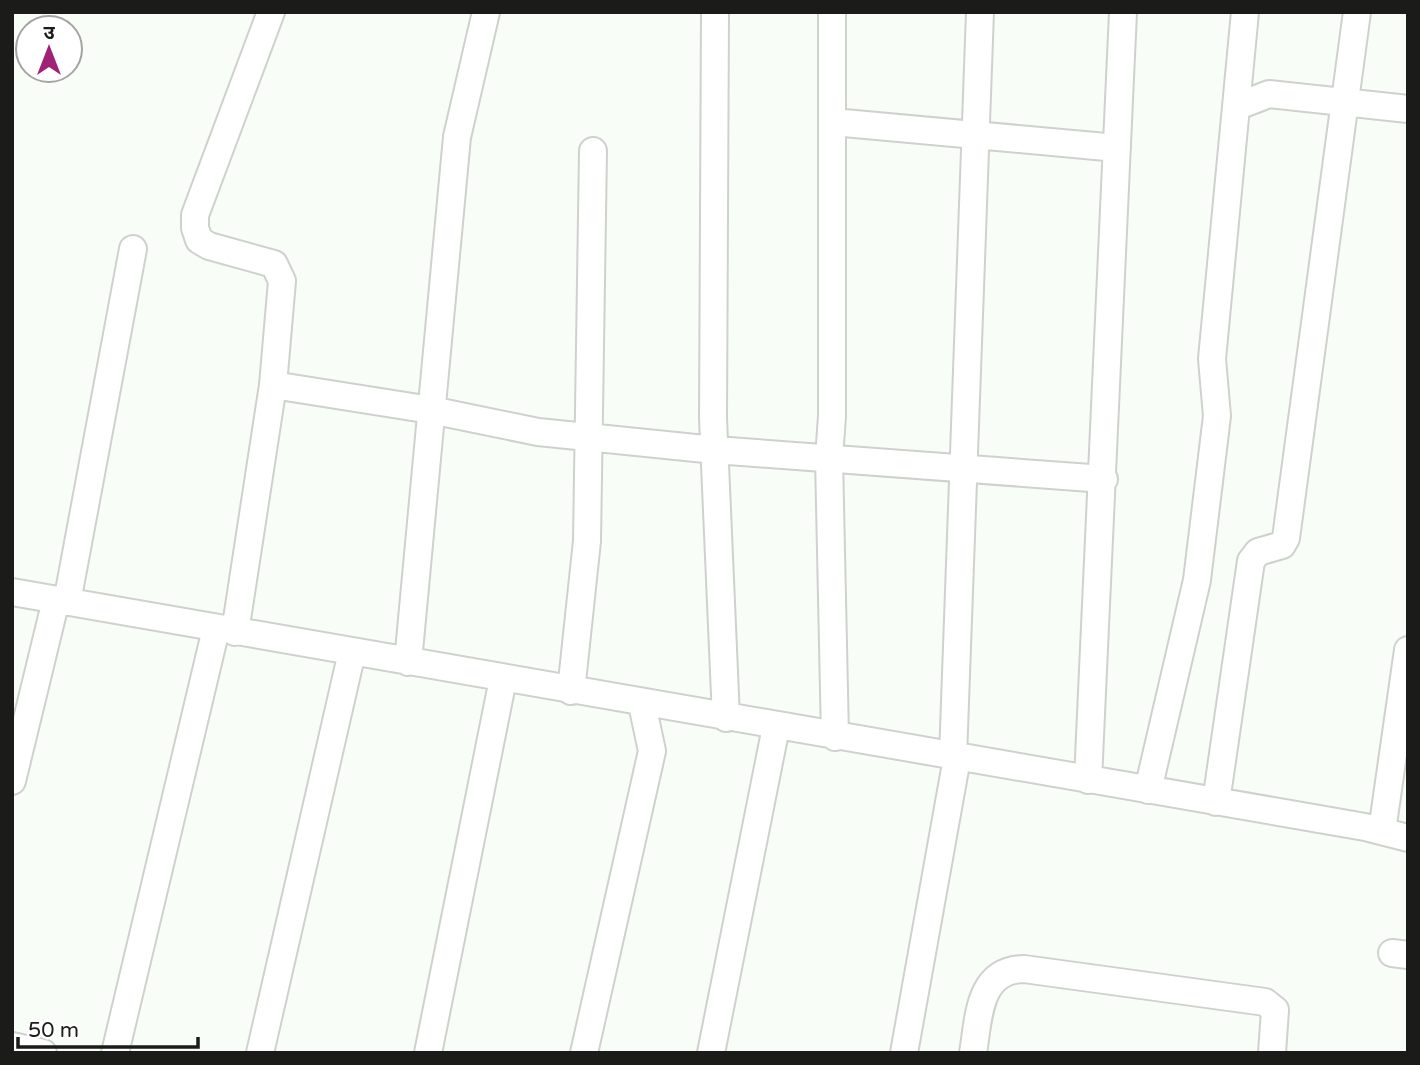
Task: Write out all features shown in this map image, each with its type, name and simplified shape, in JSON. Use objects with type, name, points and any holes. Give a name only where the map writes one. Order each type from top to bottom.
[{"type":"street","points":[[115,1053],[225,630],[273,385],[282,281],[279,271],[274,264],[209,246],[199,240],[195,228],[195,215],[271,12]]},
{"type":"street","points":[[408,662],[457,137],[486,12]]},
{"type":"street","points":[[715,12],[715,450],[726,718]]},
{"type":"street","points":[[832,12],[832,416],[829,458],[835,737]]},
{"type":"street","points":[[904,1053],[955,757],[980,12]]},
{"type":"street","points":[[1088,780],[1104,479],[1123,12]]},
{"type":"street","points":[[1148,790],[1196,580],[1217,416],[1212,359],[1245,12]]},
{"type":"street","points":[[1216,802],[1251,561],[1258,552],[1282,545],[1286,538],[1347,103],[1357,12]]},
{"type":"street","points":[[1238,106],[1269,94],[1408,109]]},
{"type":"street","points":[[833,122],[1117,148]]},
{"type":"street","points":[[571,691],[587,541],[586,437],[593,151]]},
{"type":"street","points":[[12,781],[62,601],[133,249]]},
{"type":"street","points":[[273,385],[431,410],[520,430],[715,450],[1104,479]]},
{"type":"street","points":[[12,592],[1382,831],[1408,838]]},
{"type":"street","points":[[1382,831],[1408,650]]},
{"type":"street","points":[[260,1053],[352,652]]},
{"type":"street","points":[[428,1053],[503,679]]},
{"type":"street","points":[[584,1053],[652,751],[642,704]]},
{"type":"street","points":[[711,1053],[776,727]]},
{"type":"street","points":[[973,1053],[983,995],[990,983],[1012,969],[1265,1002],[1275,1010],[1272,1053]]},
{"type":"street","points":[[12,1046],[43,1053]]}]
